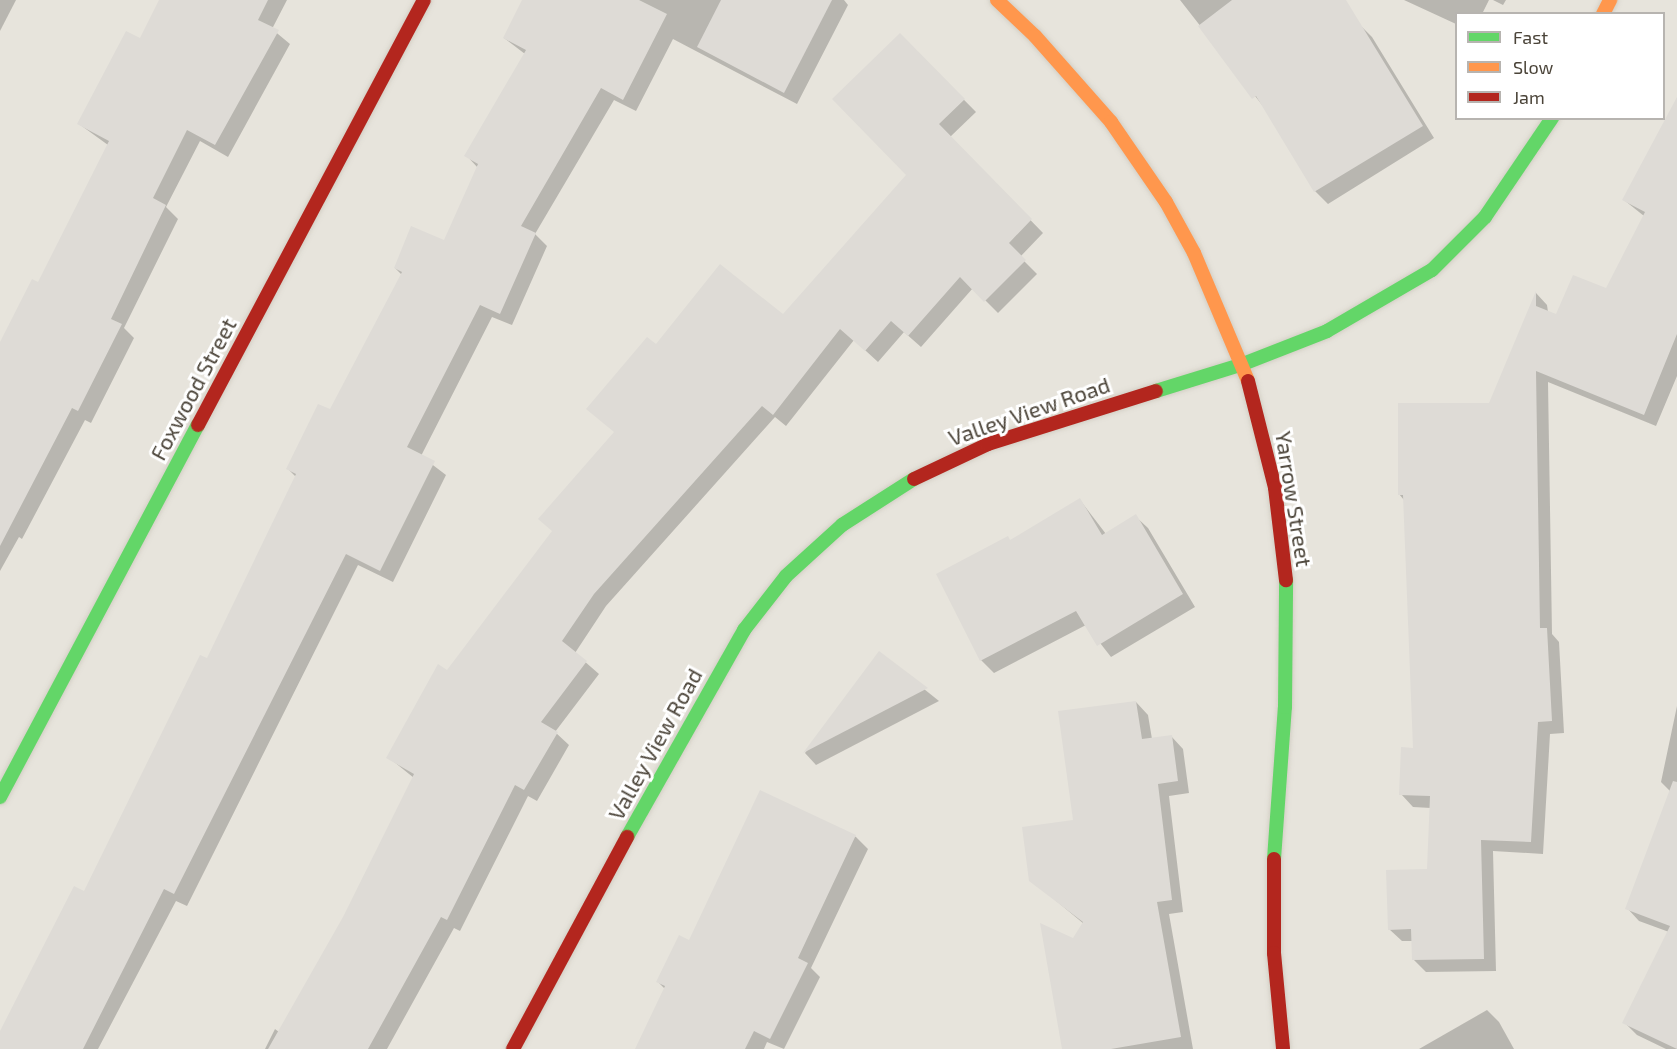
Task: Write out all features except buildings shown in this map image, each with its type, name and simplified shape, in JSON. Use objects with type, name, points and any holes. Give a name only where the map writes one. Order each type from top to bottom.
[{"type":"street","name":"Foxwood Street","points":[[0,797],[424,0]]},
{"type":"street","name":"Yarrow Street","points":[[998,0],[1035,36],[1111,122],[1160,193],[1194,253],[1242,364],[1275,488],[1286,582],[1286,697],[1274,848],[1274,953],[1283,1049]]},
{"type":"street","name":"Valley View Road","points":[[513,1049],[686,727],[744,630],[786,576],[842,525],[935,466],[988,444],[1242,364],[1327,331],[1432,270],[1485,217],[1551,120]]},
{"type":"shaded area","points":[[0,0],[1677,0],[1677,1049],[0,1049]]},
{"type":"traffic: fast","points":[[1156,391],[1243,364],[1327,331],[1432,270],[1485,217],[1551,120]]},
{"type":"traffic: fast","points":[[0,797],[198,425]]},
{"type":"traffic: fast","points":[[627,837],[744,630],[786,576],[842,525],[914,479]]},
{"type":"traffic: fast","points":[[1274,859],[1285,707],[1286,580]]},
{"type":"traffic: slow","points":[[997,0],[1035,36],[1111,122],[1166,202],[1194,253],[1248,381]]},
{"type":"traffic: slow","points":[[1604,12],[1610,0]]},
{"type":"traffic: jam","points":[[198,425],[424,0]]},
{"type":"traffic: jam","points":[[1248,381],[1275,488],[1286,580]]},
{"type":"traffic: jam","points":[[914,479],[988,444],[1156,391]]},
{"type":"traffic: jam","points":[[513,1049],[627,837]]},
{"type":"traffic: jam","points":[[1274,859],[1274,953],[1283,1049]]}]
